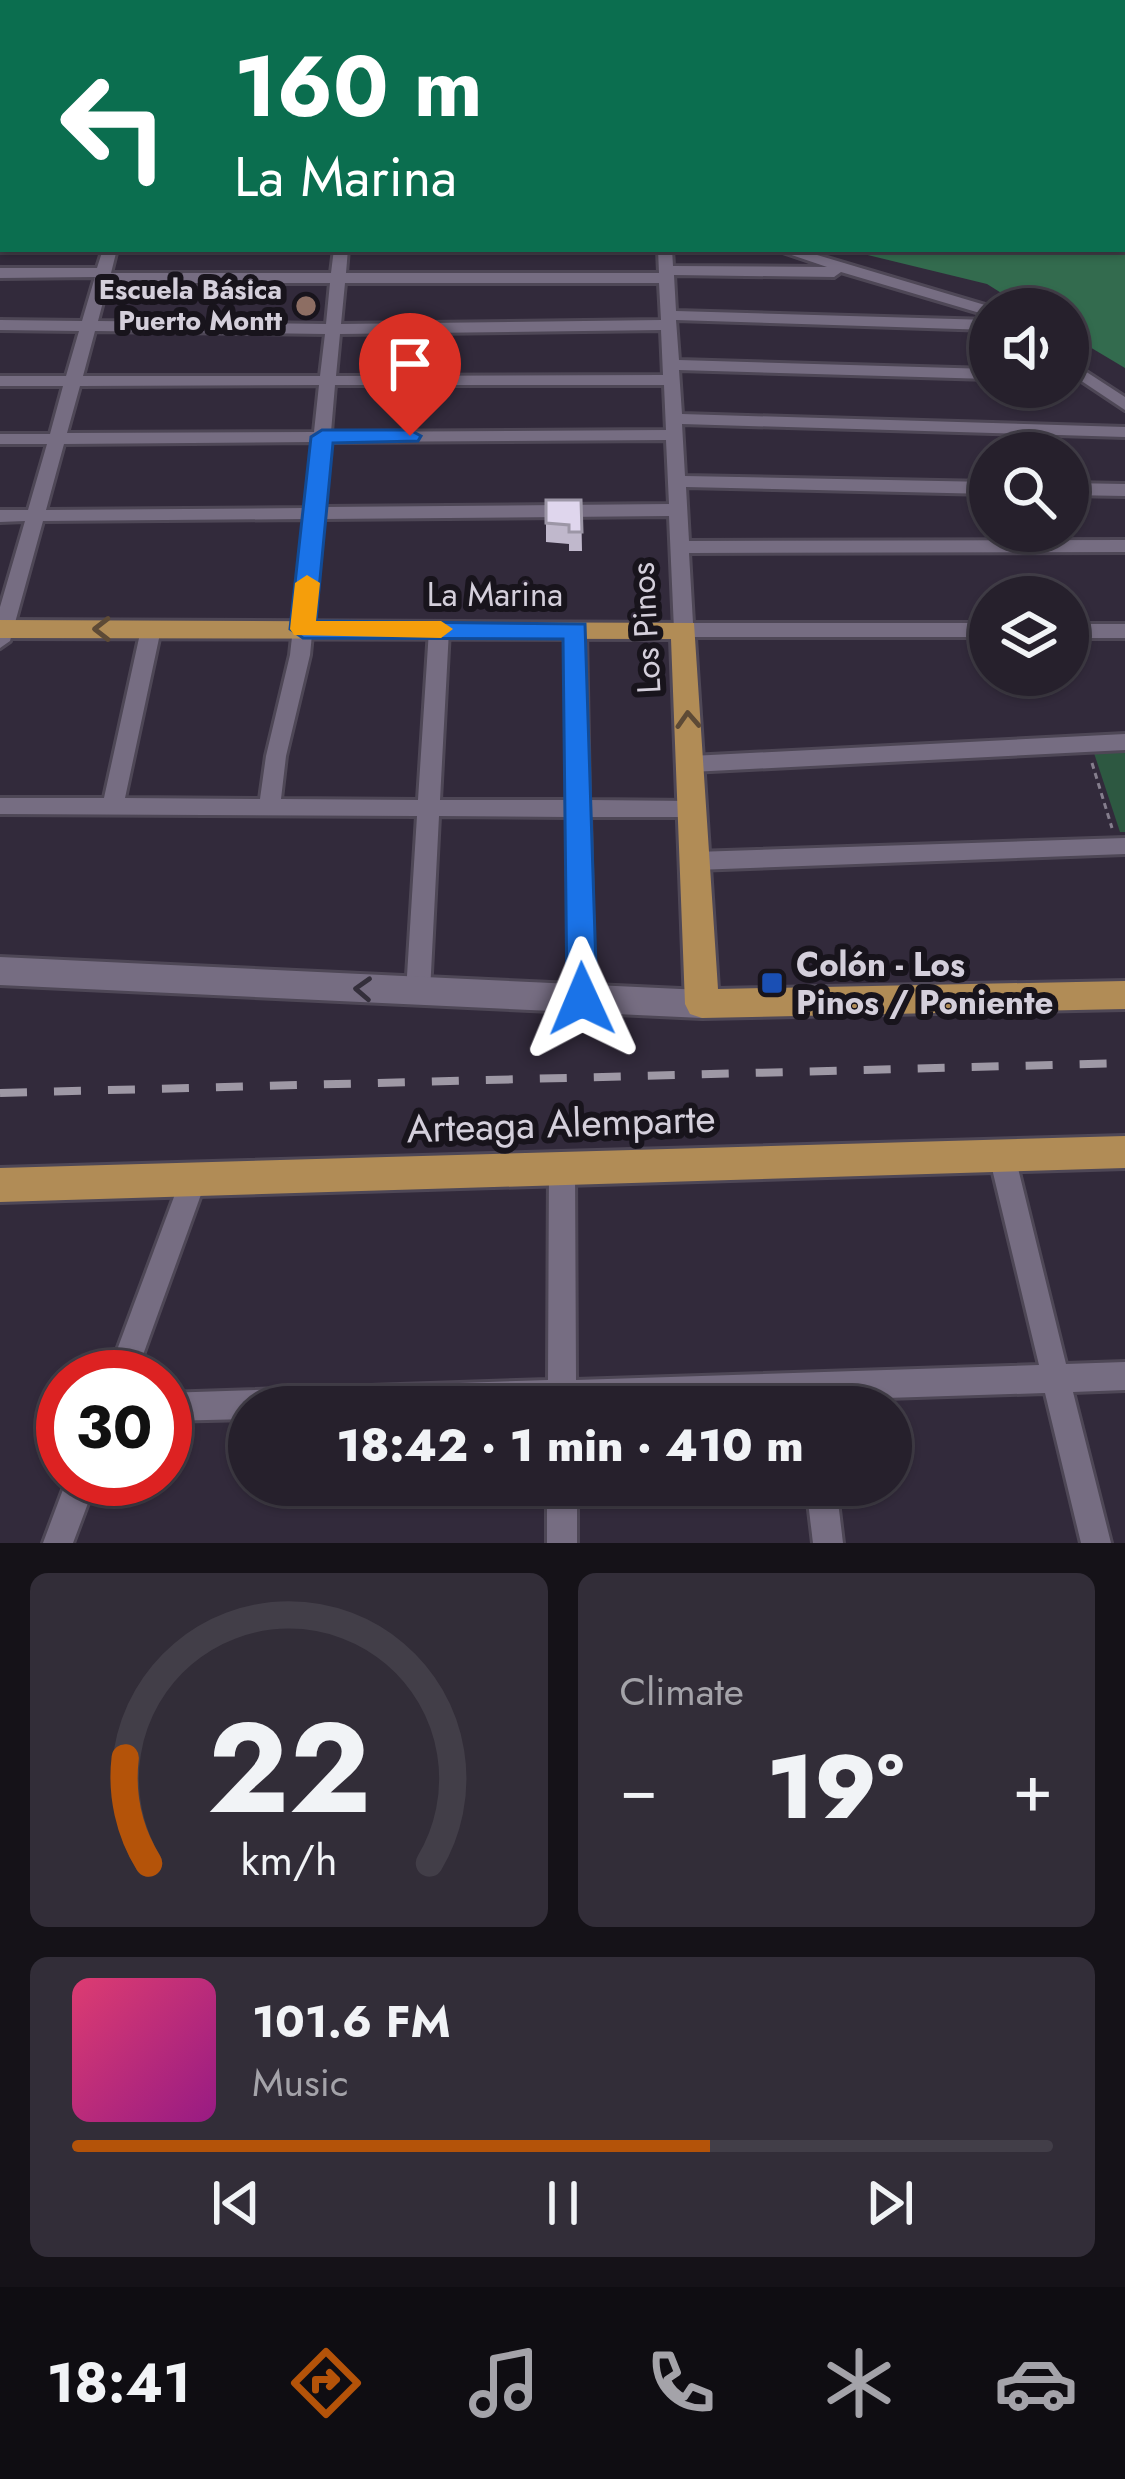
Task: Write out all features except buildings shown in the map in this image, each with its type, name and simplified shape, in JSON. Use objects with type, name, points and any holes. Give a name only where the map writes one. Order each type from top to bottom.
[{"type":"main road","name":"La Marina","points":[[1,633],[684,630]]},
{"type":"main road","name":"Los Pinos","points":[[684,630],[702,1004]]},
{"type":"main road","points":[[702,1004],[1125,995]]},
{"type":"main road","name":"Arteaga Alemparte","points":[[0,1185],[1125,1152]]},
{"type":"street","points":[[1,633],[109,252]]},
{"type":"street","points":[[269,808],[303,629],[341,252]]},
{"type":"street","name":"Los Pinos","points":[[665,252],[684,630]]},
{"type":"street","points":[[792,252],[969,304]]},
{"type":"street","points":[[0,273],[338,279],[864,272]]},
{"type":"street","points":[[0,325],[333,328],[669,320],[969,325]]},
{"type":"street","points":[[0,381],[672,372],[969,374]]},
{"type":"street","points":[[1089,383],[1125,405]]},
{"type":"street","points":[[0,439],[322,437],[674,427],[1125,432]]},
{"type":"street","points":[[677,482],[969,488]]},
{"type":"street","points":[[1089,489],[1125,490]]},
{"type":"street","points":[[0,516],[678,510]]},
{"type":"street","points":[[680,547],[1125,546]]},
{"type":"street","points":[[112,807],[151,629]]},
{"type":"street","points":[[418,992],[439,629]]},
{"type":"street","points":[[576,630],[582,999]]},
{"type":"street","name":"La Marina","points":[[684,630],[969,631]]},
{"type":"street","points":[[1089,631],[1125,631]]},
{"type":"street","points":[[691,764],[1125,742]]},
{"type":"street","points":[[0,806],[693,809]]},
{"type":"street","points":[[695,861],[1122,846]]},
{"type":"street","points":[[0,971],[702,1004]]},
{"type":"street","points":[[1003,1156],[1096,1543]]},
{"type":"street","points":[[562,1168],[562,1386]]},
{"type":"street","points":[[131,1350],[194,1178]]},
{"type":"street","points":[[912,1389],[1125,1376]]},
{"type":"street","points":[[192,1407],[228,1406]]},
{"type":"street","points":[[58,1543],[72,1506]]},
{"type":"street","points":[[562,1506],[562,1543]]},
{"type":"street","points":[[824,1506],[828,1543]]},
{"type":"path","points":[[1086,744],[1122,846]]},
{"type":"green space","points":[[855,252],[1125,252],[1125,368],[1089,347],[1089,288],[993,288]]},
{"type":"green space","points":[[1125,746],[1125,832],[1120,832],[1092,747]]},
{"type":"railway","points":[[0,1093],[1125,1063]]},
{"type":"slow traffic","points":[[307,583],[303,629],[441,629]]},
{"type":"place","name":"Escuela Básica Puerto Montt","points":[[306,306]]},
{"type":"place","name":"Colón - Los Pinos / Poniente","points":[[772,983]]},
{"type":"route","points":[[410,436],[322,437],[303,629],[576,630],[582,999]]}]
